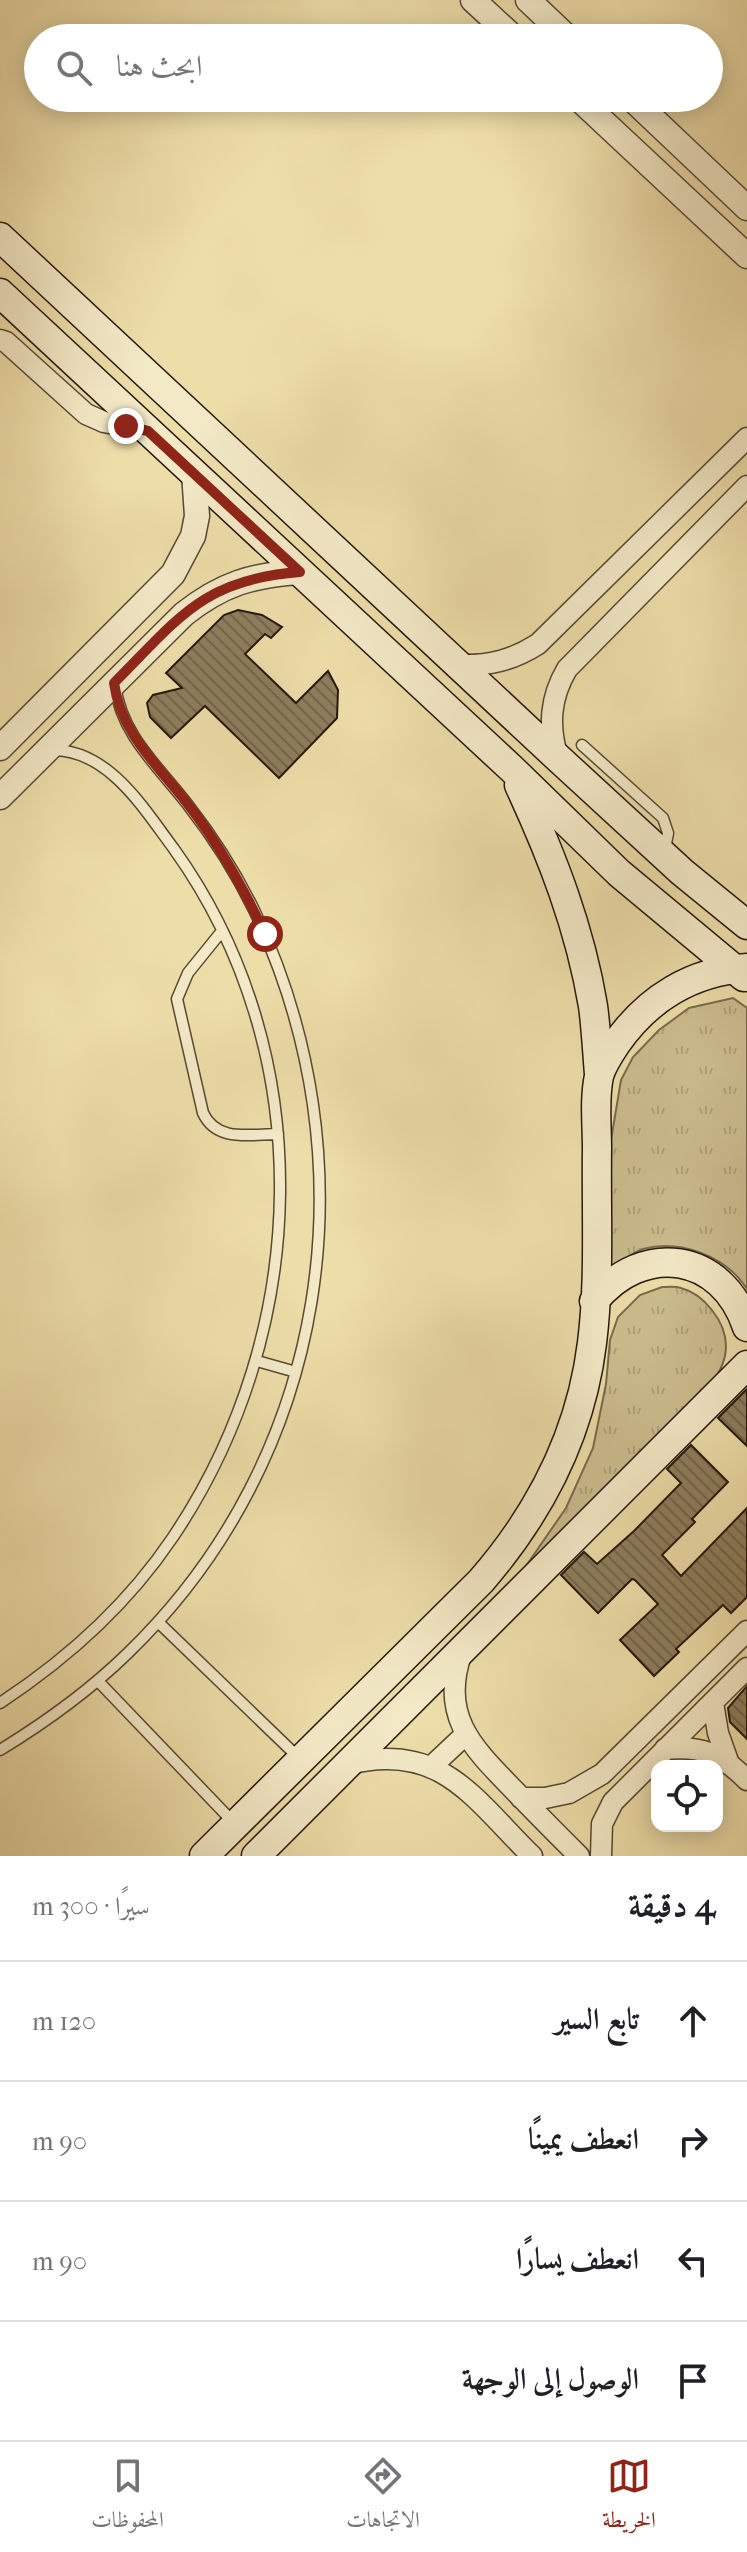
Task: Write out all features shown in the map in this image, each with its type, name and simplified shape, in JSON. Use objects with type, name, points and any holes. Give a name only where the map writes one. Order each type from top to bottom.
[{"type":"main road","points":[[5,234],[59,292],[459,665],[570,752],[663,855],[747,925]]},
{"type":"main road","points":[[0,293],[512,769],[619,873],[742,971]]},
{"type":"main road","points":[[148,431],[177,402]]},
{"type":"main road","points":[[204,1856],[481,1581],[507,1551],[548,1486],[576,1414],[592,1342],[594,1301],[599,1074],[593,1010],[574,923],[549,852],[512,769]]},
{"type":"main road","points":[[599,1074],[625,1031],[662,996],[685,983],[742,971]]},
{"type":"main road","points":[[594,1301],[607,1285],[642,1265],[662,1262],[683,1264],[702,1270],[718,1280],[741,1309],[747,1327]]},
{"type":"main road","points":[[256,1856],[747,1365]]},
{"type":"street","points":[[473,0],[499,24]]},
{"type":"street","points":[[542,5],[557,24]]},
{"type":"street","points":[[593,112],[747,256]]},
{"type":"street","points":[[646,112],[739,200],[708,220]]},
{"type":"street","points":[[0,340],[86,414],[104,422],[148,431]]},
{"type":"street","points":[[459,665],[493,664],[524,653],[538,644],[747,438]]},
{"type":"street","points":[[0,748],[173,574],[185,556],[197,516],[194,473]]},
{"type":"street","points":[[570,752],[551,728],[551,713],[559,683],[567,669],[747,486]]},
{"type":"street","points":[[0,797],[184,614],[204,598],[249,578],[300,572]]},
{"type":"street","points":[[521,1798],[557,1796],[591,1781],[612,1766],[747,1631]]},
{"type":"street","points":[[463,1650],[454,1693],[465,1735],[473,1748],[579,1856]]},
{"type":"street","points":[[601,1856],[602,1824],[613,1802],[747,1668]]},
{"type":"street","points":[[713,1703],[718,1733],[728,1761]]},
{"type":"street","points":[[432,1766],[465,1735]]},
{"type":"street","points":[[665,1749],[698,1749],[728,1761],[747,1780]]},
{"type":"street","points":[[348,1764],[386,1757],[432,1766],[460,1784],[532,1856]]},
{"type":"street","points":[[591,1781],[613,1802]]},
{"type":"lane","points":[[0,1750],[47,1721],[98,1681],[158,1622],[226,1530],[254,1479],[277,1427],[296,1372],[310,1314],[316,1270],[321,1195],[318,1135],[310,1076],[296,1018],[277,961],[223,854],[129,730],[114,683]]},
{"type":"lane","points":[[0,1703],[36,1679],[86,1637],[132,1590],[172,1538],[207,1482],[257,1361],[275,1271],[281,1210],[278,1134],[268,1064],[249,996],[222,931],[192,875],[115,775],[90,758],[47,750]]},
{"type":"lane","points":[[222,931],[188,973],[177,999],[203,1113],[221,1133],[278,1134]]},
{"type":"lane","points":[[257,1361],[296,1372]]},
{"type":"lane","points":[[158,1622],[300,1760]]},
{"type":"lane","points":[[98,1681],[235,1824]]},
{"type":"green space","points":[[733,998],[747,1008],[747,1289],[738,1277],[715,1259],[672,1246],[643,1249],[611,1268],[607,1164],[621,1080],[633,1057],[659,1030],[689,1008]]},
{"type":"green space","points":[[662,1287],[690,1291],[712,1310],[725,1337],[726,1352],[721,1368],[709,1387],[526,1566],[566,1508],[593,1448],[606,1384],[610,1340],[618,1317],[640,1295]]},
{"type":"building","points":[[238,610],[262,615],[282,627],[271,638],[265,634],[245,654],[296,703],[328,671],[338,690],[337,718],[279,778],[205,706],[171,738],[150,717],[147,703],[153,695],[182,688],[166,673],[224,615]]},
{"type":"building","points":[[747,1389],[747,1446],[718,1418]]},
{"type":"building","points":[[691,1445],[728,1482],[662,1555],[681,1576],[747,1508],[747,1597],[731,1613],[723,1605],[676,1649],[679,1652],[654,1676],[620,1640],[658,1604],[632,1579],[598,1613],[561,1575],[584,1552],[597,1564],[634,1531],[681,1483],[667,1469]]},
{"type":"building","points":[[747,1686],[747,1739],[730,1722],[728,1708]]},
{"type":"route","points":[[126,426],[148,431],[300,572],[249,578],[204,598],[114,683],[121,715],[129,730],[223,854],[265,934]]}]
